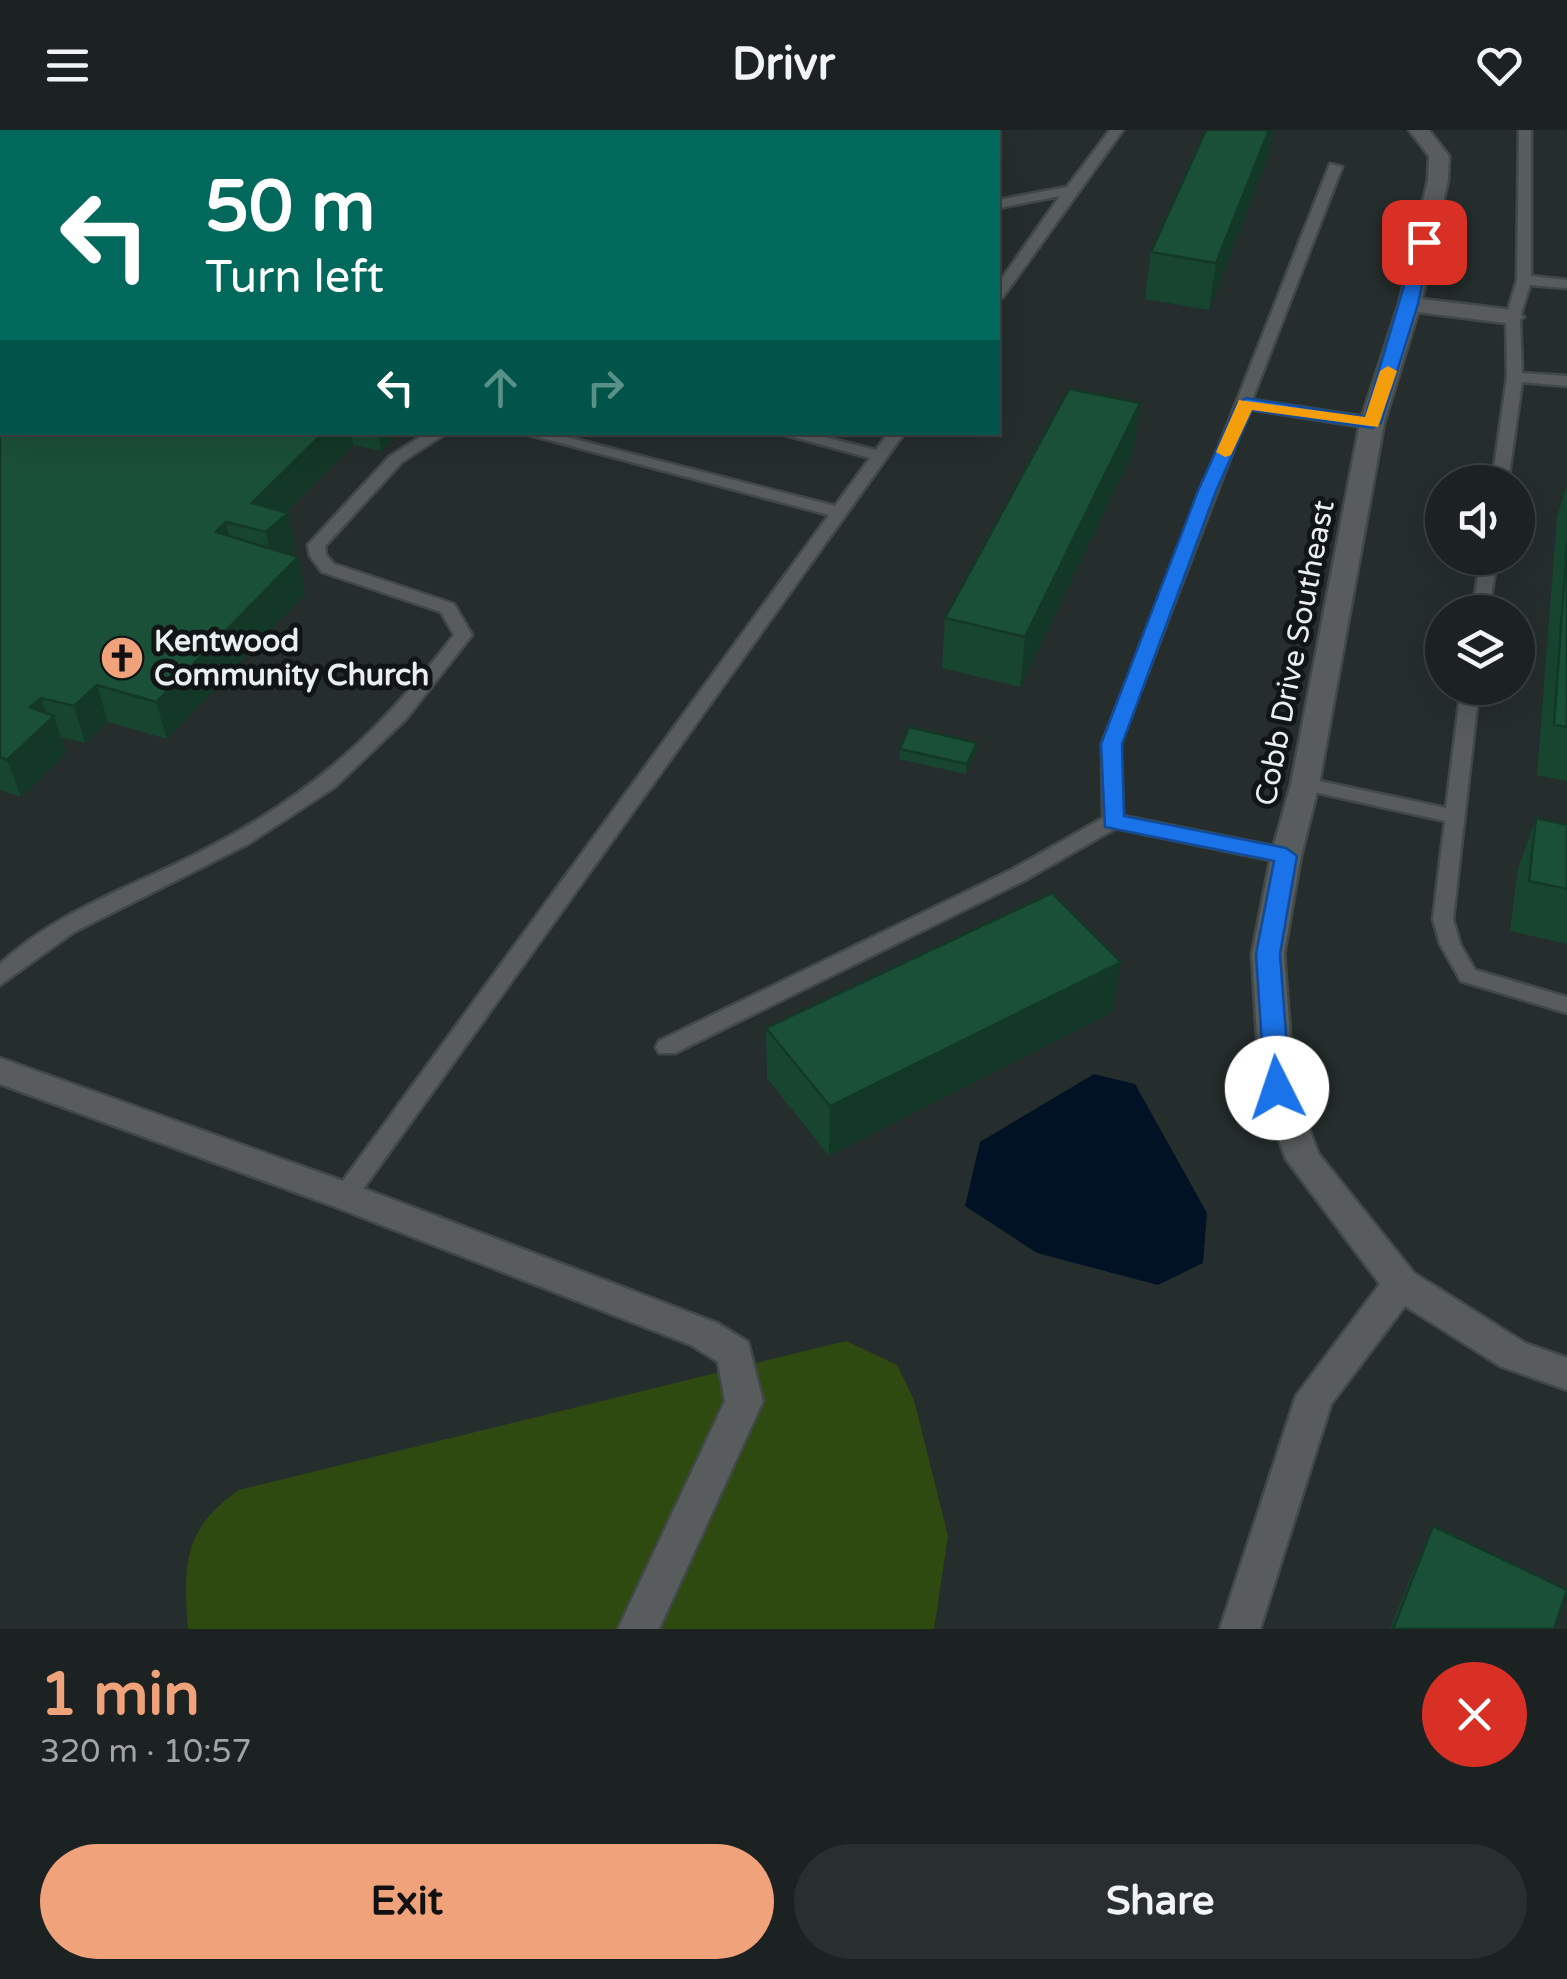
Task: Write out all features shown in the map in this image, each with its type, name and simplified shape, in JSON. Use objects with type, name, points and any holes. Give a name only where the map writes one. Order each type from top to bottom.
[{"type":"street","name":"Cobb Drive Southeast","points":[[1419,130],[1439,156],[1438,180],[1410,304],[1372,423],[1305,784],[1286,856],[1268,954],[1277,1088],[1303,1159],[1401,1284],[1513,1355],[1567,1374]]},
{"type":"street","points":[[1410,304],[1513,317]]},
{"type":"street","points":[[0,1070],[345,1196],[704,1334],[735,1353],[744,1400],[638,1629]]},
{"type":"street","points":[[1240,1629],[1315,1396],[1401,1284]]},
{"type":"lane","points":[[1000,291],[1116,130]]},
{"type":"lane","points":[[1502,465],[1514,377],[1513,317],[1524,280],[1524,130]]},
{"type":"lane","points":[[1113,821],[1111,744],[1335,167]]},
{"type":"lane","points":[[1000,204],[1072,190]]},
{"type":"lane","points":[[1524,280],[1567,284]]},
{"type":"lane","points":[[1514,377],[1567,381]]},
{"type":"lane","points":[[1246,404],[1372,423]]},
{"type":"lane","points":[[0,977],[22,954],[81,918],[272,822],[327,786],[362,758],[423,689],[463,636],[448,608],[328,568],[318,556],[316,545],[396,459],[435,435]]},
{"type":"lane","points":[[539,435],[837,512]]},
{"type":"lane","points":[[795,435],[879,456]]},
{"type":"lane","points":[[345,1196],[895,435]]},
{"type":"lane","points":[[1468,705],[1442,919],[1450,944],[1468,976],[1567,1005]]},
{"type":"lane","points":[[1305,784],[1456,817]]},
{"type":"lane","points":[[667,1047],[1018,875],[1113,821],[1286,856]]},
{"type":"green space","points":[[846,1341],[897,1365],[914,1400],[948,1536],[934,1629],[188,1629],[186,1586],[191,1550],[207,1519],[239,1490]]},
{"type":"water","points":[[1094,1074],[1135,1084],[1207,1213],[1203,1263],[1158,1285],[1037,1253],[965,1206],[980,1142]]},
{"type":"building","points":[[1206,130],[1269,130],[1216,263],[1151,252]]},
{"type":"building","points":[[1069,389],[1140,403],[1025,637],[945,618]]},
{"type":"building","name":"Kentwood Community Church","points":[[0,435],[321,435],[252,503],[288,513],[266,532],[226,522],[216,532],[298,557],[156,702],[97,685],[74,706],[41,698],[30,707],[54,716],[7,760],[0,757]]},
{"type":"building","points":[[1567,543],[1567,727],[1554,725]]},
{"type":"building","points":[[909,727],[977,743],[967,764],[900,749]]},
{"type":"building","points":[[1536,818],[1567,825],[1567,889],[1529,881]]},
{"type":"building","points":[[1052,893],[1121,962],[830,1106],[766,1028]]},
{"type":"building","points":[[1433,1526],[1567,1590],[1554,1629],[1393,1629]]},
{"type":"slow traffic","points":[[1225,452],[1246,404],[1372,423],[1388,371]]},
{"type":"place","name":"Kentwood Community Church","points":[[122,658]]},
{"type":"route","points":[[1277,1088],[1268,954],[1286,856],[1113,821],[1111,744],[1207,491],[1246,404],[1372,423],[1410,304],[1424,242]]}]
